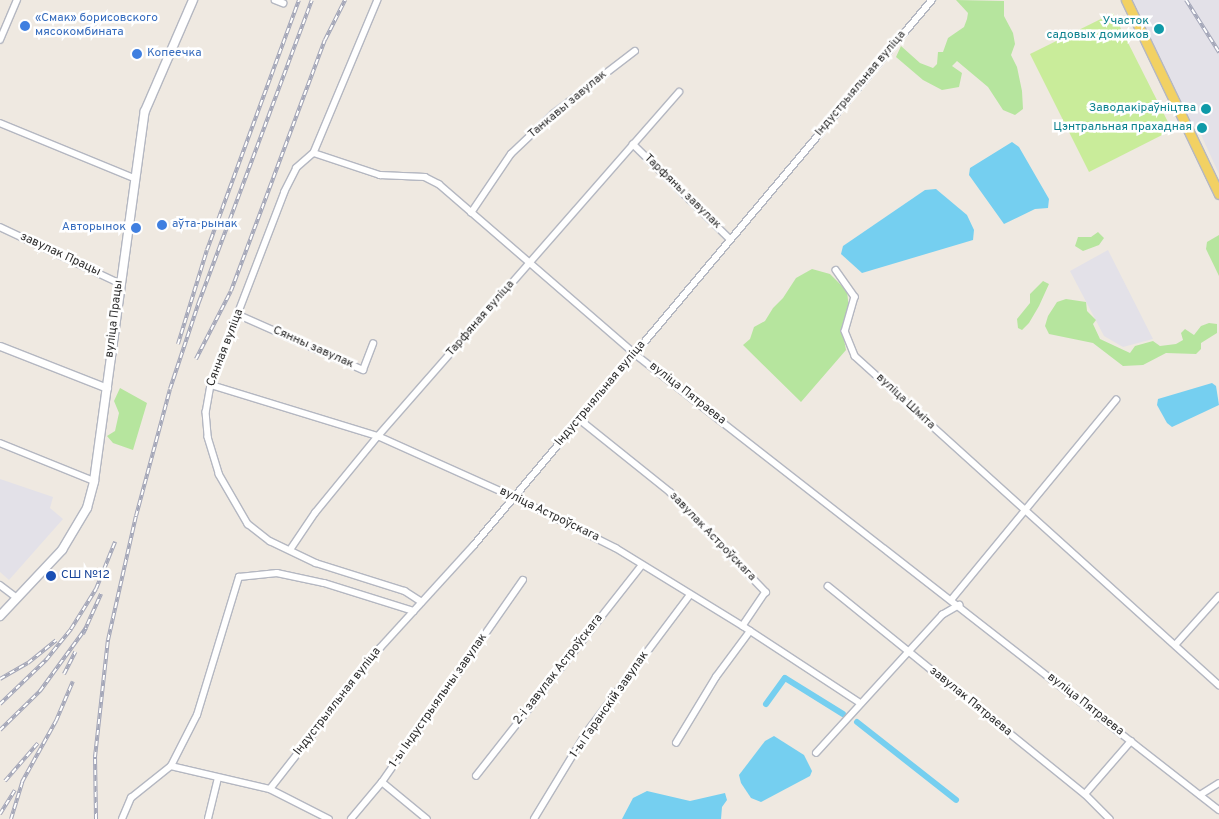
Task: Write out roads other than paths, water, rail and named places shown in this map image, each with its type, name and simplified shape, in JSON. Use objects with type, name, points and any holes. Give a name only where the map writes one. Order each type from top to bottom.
[{"type":"main road","name":"вуліца Працы","points":[[0,616],[78,527],[94,481],[144,111],[193,0]]},
{"type":"main road","points":[[1126,0],[1219,194]]},
{"type":"street","points":[[0,40],[17,0]]},
{"type":"street","points":[[275,0],[283,3]]},
{"type":"street","name":"Сянная вуліца","points":[[378,0],[314,153],[297,168],[285,192],[211,385],[206,412],[208,437],[226,489],[248,524],[270,541],[316,563],[406,591],[422,602]]},
{"type":"street","name":"Індустрыяльная вуліца","points":[[270,789],[352,683],[514,497],[932,0]]},
{"type":"street","name":"Танкавы завулак","points":[[471,213],[511,154],[553,114],[635,51]]},
{"type":"street","name":"Тарфяная вуліца","points":[[290,550],[315,513],[378,436],[679,92]]},
{"type":"street","points":[[0,123],[134,178]]},
{"type":"street","name":"Тарфяны завулак","points":[[633,144],[730,239]]},
{"type":"street","name":"вуліца Пятраева","points":[[314,153],[380,175],[425,177],[439,184],[635,354],[952,599],[1219,810]]},
{"type":"street","name":"завулак Працы","points":[[0,227],[120,283]]},
{"type":"street","name":"вуліца Шміта","points":[[836,270],[855,297],[845,331],[855,356],[1219,684]]},
{"type":"street","name":"Сянны завулак","points":[[239,315],[363,370],[373,344]]},
{"type":"street","points":[[0,346],[107,388]]},
{"type":"street","name":"вуліца Астроўскага","points":[[211,385],[378,436],[514,497],[588,533],[743,626],[860,703]]},
{"type":"street","points":[[952,599],[1027,511],[1116,400]]},
{"type":"street","name":"завулак Астроўскага","points":[[579,419],[670,492],[766,592],[743,626]]},
{"type":"street","points":[[0,443],[94,481]]},
{"type":"street","name":"2-і завулак Астроўскага","points":[[476,776],[642,564]]},
{"type":"street","points":[[122,819],[131,798],[171,766],[197,716],[239,577],[277,573],[324,583],[414,611]]},
{"type":"street","name":"1-ы Індустрыяльны завулак","points":[[351,819],[382,782],[523,580]]},
{"type":"street","points":[[0,585],[17,598]]},
{"type":"street","name":"завулак Пятраева","points":[[828,586],[1085,794],[1110,819]]},
{"type":"street","name":"1-ы Гаранскій завулак","points":[[534,819],[588,732],[690,594]]},
{"type":"street","points":[[1176,644],[1219,596]]},
{"type":"street","points":[[816,753],[942,616],[959,605]]},
{"type":"street","points":[[676,743],[716,677],[750,631]]},
{"type":"street","points":[[1085,794],[1131,741]]},
{"type":"street","points":[[171,766],[270,789],[328,819]]},
{"type":"street","points":[[208,819],[218,778]]},
{"type":"street","points":[[382,782],[427,819]]},
{"type":"street","points":[[1200,795],[1219,783]]},
{"type":"water","points":[[1012,142],[1019,147],[1049,199],[1048,208],[1035,209],[1004,224],[969,175],[970,168]]},
{"type":"water","points":[[936,189],[967,215],[974,230],[973,240],[862,273],[841,254],[843,246],[925,190]]},
{"type":"water","points":[[1212,383],[1216,386],[1219,405],[1172,427],[1167,423],[1157,405],[1158,399]]},
{"type":"water","points":[[774,736],[804,755],[812,771],[810,776],[761,802],[751,798],[741,783],[739,775],[765,741]]},
{"type":"water","points":[[647,791],[690,801],[725,793],[727,800],[722,807],[721,819],[622,819],[633,798]]},
{"type":"waterway","points":[[766,704],[785,678],[843,714]]},
{"type":"waterway","points":[[857,722],[956,800]]},
{"type":"railway","points":[[178,344],[207,250],[299,0]]},
{"type":"railway","points":[[96,819],[95,757],[108,640],[136,516],[170,389],[199,302],[312,0]]},
{"type":"railway","points":[[196,359],[231,291],[325,40],[345,0]]},
{"type":"railway","points":[[1186,0],[1219,52]]},
{"type":"railway","points":[[0,704],[46,660],[71,629],[96,589],[115,542]]},
{"type":"railway","points":[[83,634],[101,594]]},
{"type":"railway","points":[[0,730],[40,691],[86,628]]},
{"type":"railway","points":[[0,679],[28,663],[56,640]]},
{"type":"railway","points":[[64,674],[75,652]]},
{"type":"railway","points":[[11,819],[22,782],[56,721],[73,681]]},
{"type":"railway","points":[[5,781],[38,743]]},
{"type":"railway","points":[[0,814],[15,790]]},
{"type":"place","name":"«Смак» борисовского мясокомбината","points":[[25,26]]},
{"type":"place","name":"Участок садовых домиков","points":[[1159,29]]},
{"type":"place","name":"Копеечка","points":[[137,54]]},
{"type":"place","name":"Заводакіраўніцтва","points":[[1206,109]]},
{"type":"place","name":"Цэнтральная прахадная","points":[[1202,128]]},
{"type":"place","name":"аўта-рынак","points":[[162,225]]},
{"type":"place","name":"Авторынок","points":[[136,228]]},
{"type":"place","name":"СШ №12","points":[[51,576]]}]
